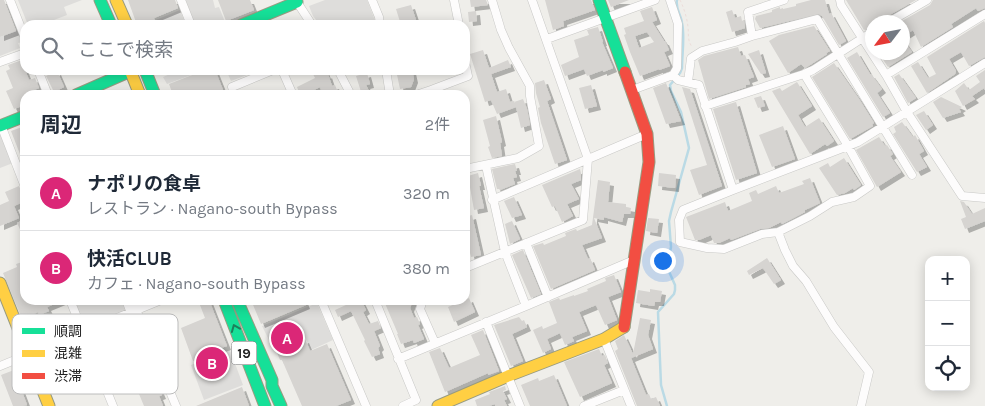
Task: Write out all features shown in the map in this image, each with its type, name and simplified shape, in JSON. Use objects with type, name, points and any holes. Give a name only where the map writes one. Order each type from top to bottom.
[{"type":"main road","points":[[100,0],[109,20]]},
{"type":"main road","points":[[116,0],[125,20]]},
{"type":"main road","points":[[438,406],[463,401],[508,376],[604,339],[624,327],[650,162],[647,134],[599,0]]},
{"type":"main road","points":[[253,20],[297,1]]},
{"type":"main road","points":[[87,90],[120,75]]},
{"type":"main road","points":[[133,75],[138,90]]},
{"type":"main road","points":[[147,75],[153,90]]},
{"type":"main road","points":[[1,126],[20,118]]},
{"type":"main road","points":[[0,283],[12,314]]},
{"type":"main road","name":"19","points":[[226,305],[265,406]]},
{"type":"main road","name":"19","points":[[239,305],[272,380],[272,386],[281,406]]},
{"type":"main road","name":"19","points":[[272,380],[276,383],[286,406]]},
{"type":"main road","points":[[44,394],[49,406]]},
{"type":"street","points":[[10,0],[20,25]]},
{"type":"street","points":[[181,0],[189,20]]},
{"type":"street","points":[[372,0],[379,20]]},
{"type":"street","points":[[454,0],[457,20]]},
{"type":"street","points":[[470,168],[518,158],[539,146],[530,86],[501,30],[492,0]]},
{"type":"street","points":[[470,266],[583,220],[588,159],[532,0]]},
{"type":"street","points":[[547,39],[655,0]]},
{"type":"street","points":[[670,0],[678,24],[676,77]]},
{"type":"street","points":[[752,36],[748,12],[784,0]]},
{"type":"street","points":[[840,0],[907,112],[962,196],[985,198]]},
{"type":"street","points":[[901,15],[927,0]]},
{"type":"street","points":[[297,1],[309,20]]},
{"type":"street","points":[[886,75],[985,14]]},
{"type":"street","points":[[688,82],[691,58],[702,51],[817,19],[912,175]]},
{"type":"street","points":[[705,106],[804,74],[865,37]]},
{"type":"street","points":[[0,62],[20,55]]},
{"type":"street","points":[[804,74],[848,146],[870,186],[854,197],[832,202],[810,216],[778,232],[762,234],[724,249],[707,248],[680,242],[679,220],[683,210],[733,190],[848,146],[858,142],[985,63]]},
{"type":"street","points":[[40,75],[46,90]]},
{"type":"street","points":[[233,90],[232,87],[261,75]]},
{"type":"street","points":[[284,75],[291,90]]},
{"type":"street","points":[[341,75],[348,90]]},
{"type":"street","points":[[387,75],[389,90]]},
{"type":"street","points":[[436,90],[468,75]]},
{"type":"street","points":[[632,90],[676,77],[699,85],[733,190]]},
{"type":"street","points":[[1,126],[20,172]]},
{"type":"street","points":[[492,200],[647,134]]},
{"type":"street","points":[[486,166],[504,252],[526,306]]},
{"type":"street","points":[[778,232],[793,266],[806,281],[834,327],[869,372],[861,406]]},
{"type":"street","points":[[526,243],[548,297]]},
{"type":"street","points":[[398,359],[634,260]]},
{"type":"street","points":[[130,305],[135,314]]},
{"type":"street","points":[[133,305],[134,311]]},
{"type":"street","points":[[127,314],[149,305]]},
{"type":"street","points":[[323,305],[366,406]]},
{"type":"street","points":[[378,305],[416,400],[403,406]]},
{"type":"street","points":[[421,305],[420,309],[435,343]]},
{"type":"street","points":[[486,322],[520,406]]},
{"type":"street","points":[[604,339],[631,406]]},
{"type":"street","points":[[0,366],[12,361]]},
{"type":"street","points":[[584,406],[624,390]]},
{"type":"street","points":[[108,394],[113,406]]},
{"type":"street","points":[[171,394],[176,406]]},
{"type":"path","points":[[680,0],[688,26],[688,41],[692,47],[702,51]]},
{"type":"shaded area","points":[[18,0],[82,0],[64,7],[67,15],[54,20],[26,20]]},
{"type":"shaded area","points":[[185,0],[213,0],[215,8],[219,7],[224,20],[193,20]]},
{"type":"shaded area","points":[[325,0],[367,0],[375,20],[316,20],[309,6]]},
{"type":"shaded area","points":[[180,10],[184,20],[156,20]]},
{"type":"shaded area","points":[[18,30],[20,48],[0,56],[0,37]]},
{"type":"shaded area","points":[[168,75],[191,75],[167,84],[163,77]]},
{"type":"shaded area","points":[[228,75],[247,75],[231,81]]},
{"type":"shaded area","points":[[0,134],[13,163],[0,168]]},
{"type":"shaded area","points":[[75,305],[128,305],[127,310],[118,314],[79,314]]},
{"type":"shaded area","points":[[312,305],[318,305],[333,340],[311,350],[303,333],[272,346],[262,326]]},
{"type":"shaded area","points":[[230,350],[243,385],[204,400],[191,365]]},
{"type":"building","points":[[0,0],[4,0],[16,31],[0,37]]},
{"type":"building","points":[[128,0],[175,0],[178,8],[154,18],[154,20],[135,20]]},
{"type":"building","points":[[218,0],[250,0],[254,10],[226,20]]},
{"type":"building","points":[[470,0],[486,0],[488,5],[471,7]]},
{"type":"building","points":[[545,0],[591,0],[595,10],[563,21],[564,26],[553,30]]},
{"type":"building","points":[[608,0],[629,0],[611,7]]},
{"type":"building","points":[[811,0],[825,0],[829,14],[831,13],[846,41],[839,45],[819,14],[760,28],[755,19],[756,16],[772,12],[772,10],[780,7],[780,9],[783,9]]},
{"type":"building","points":[[846,0],[916,0],[890,15],[865,15],[864,30]]},
{"type":"building","points":[[933,0],[985,0],[985,8],[978,11],[976,8],[951,24],[953,27],[921,47],[913,30],[910,32],[910,16],[930,5]]},
{"type":"building","points":[[411,5],[416,20],[399,20],[396,9]]},
{"type":"building","points":[[652,7],[657,20],[652,22],[669,50],[664,52],[670,66],[640,76],[624,35],[626,34],[624,28],[644,21],[640,11]],"holes":[[[647,32],[654,42],[639,48],[635,36]]]},
{"type":"building","points":[[732,10],[735,18],[741,16],[742,21],[744,20],[745,28],[732,32],[726,12]]},
{"type":"building","points":[[476,11],[477,21],[470,22],[468,12]]},
{"type":"building","points":[[984,21],[985,57],[969,66],[961,52],[949,59],[956,71],[955,74],[927,93],[911,66],[918,62],[928,78],[936,74],[927,57]]},
{"type":"building","points":[[814,26],[830,51],[805,68],[801,64],[788,73],[769,41],[779,35]]},
{"type":"building","points":[[598,27],[613,68],[587,76],[584,69],[565,76],[561,65],[579,57],[574,40],[589,35],[587,30]]},
{"type":"building","points":[[738,47],[741,56],[745,55],[754,77],[748,79],[750,84],[746,85],[746,87],[709,99],[698,60],[704,56]]},
{"type":"building","points":[[483,50],[489,68],[508,60],[511,67],[491,74],[497,92],[506,89],[510,102],[523,99],[530,125],[521,128],[516,107],[497,114],[491,100],[485,102],[470,54]]},
{"type":"building","points":[[759,50],[766,73],[761,74],[748,54]]},
{"type":"building","points":[[857,52],[870,74],[882,89],[877,93],[890,113],[883,117],[847,58]]},
{"type":"building","points":[[883,60],[899,60],[888,67]]},
{"type":"building","points":[[20,61],[20,75],[27,75],[29,80],[35,78],[39,88],[20,90],[20,107],[14,109],[6,91],[13,88],[6,71],[10,69],[8,65]]},
{"type":"building","points":[[834,63],[874,123],[872,124],[873,126],[850,139],[812,77]]},
{"type":"building","points":[[985,70],[985,90],[984,88],[972,96],[975,99],[963,106],[955,91],[964,83],[969,90],[980,82],[976,76]]},
{"type":"building","points":[[899,74],[916,98],[908,103],[894,77]]},
{"type":"building","points":[[59,75],[64,87],[53,90],[46,76]]},
{"type":"building","points":[[192,75],[217,75],[223,90],[171,90],[169,84]]},
{"type":"building","points":[[314,75],[328,75],[332,86],[335,85],[337,90],[321,90],[320,87],[314,90],[298,90],[297,87],[315,78]]},
{"type":"building","points":[[368,75],[370,84],[366,85],[368,90],[360,90],[356,76]]},
{"type":"building","points":[[397,75],[413,75],[414,79],[411,87],[400,89]]},
{"type":"building","points":[[544,80],[551,99],[547,101],[567,160],[555,164],[541,123],[538,108],[540,107],[536,93],[535,83]]},
{"type":"building","points":[[797,82],[812,106],[798,115],[805,127],[819,118],[834,141],[827,146],[825,144],[810,154],[772,91],[780,88],[782,91]]},
{"type":"building","points":[[666,83],[681,121],[666,124],[653,88]]},
{"type":"building","points":[[591,85],[597,106],[585,109],[579,88]]},
{"type":"building","points":[[682,87],[690,89],[722,186],[699,195],[690,170],[707,165]]},
{"type":"building","points":[[761,96],[765,106],[758,108],[754,98]]},
{"type":"building","points":[[941,97],[962,107],[959,109],[961,112],[943,118],[933,102]]},
{"type":"building","points":[[749,98],[736,102],[757,173],[736,180],[713,109]]},
{"type":"building","points":[[924,111],[933,125],[926,130],[916,115]]},
{"type":"building","points":[[496,116],[502,142],[500,143],[502,156],[492,158],[483,120]]},
{"type":"building","points":[[902,122],[913,137],[915,135],[924,151],[919,154],[927,167],[917,172],[893,134],[896,132],[894,127]]},
{"type":"building","points":[[783,126],[795,159],[772,167],[759,135]]},
{"type":"building","points":[[20,128],[20,154],[11,131]]},
{"type":"building","points":[[879,137],[893,154],[890,156],[901,172],[877,187],[856,150]]},
{"type":"building","points":[[844,158],[861,185],[854,190],[853,188],[837,195],[819,168],[828,163],[830,167]]},
{"type":"building","points":[[515,164],[517,177],[513,178],[515,184],[500,190],[497,189],[492,169]]},
{"type":"building","points":[[580,169],[581,180],[571,184],[579,199],[567,204],[573,216],[562,222],[555,206],[552,207],[542,185]]},
{"type":"building","points":[[478,173],[484,208],[474,210],[470,175]]},
{"type":"building","points":[[659,173],[676,175],[675,188],[658,186]]},
{"type":"building","points":[[810,178],[820,203],[805,210],[805,212],[782,224],[781,222],[769,228],[760,229],[731,240],[730,238],[714,243],[711,235],[695,240],[686,217],[725,202],[728,211],[752,201],[749,193],[756,190],[758,194],[776,186],[779,193],[804,184],[802,181]]},
{"type":"building","points":[[598,180],[610,182],[608,202],[626,204],[626,207],[631,208],[630,214],[624,214],[622,222],[604,217],[604,220],[594,218],[602,238],[582,245],[595,270],[551,289],[533,246],[543,243],[544,245],[566,236],[565,233],[592,225]]},
{"type":"building","points":[[19,186],[20,203],[14,206],[19,218],[0,226],[0,205],[9,201],[5,192]]},
{"type":"building","points":[[514,197],[522,215],[512,218],[504,201]]},
{"type":"building","points":[[960,201],[964,202],[972,214],[985,208],[985,221],[965,229],[961,219],[966,217]]},
{"type":"building","points":[[472,215],[481,255],[471,257],[470,253],[470,216]]},
{"type":"building","points":[[648,218],[659,219],[657,233],[646,231]]},
{"type":"building","points":[[512,221],[520,239],[510,244],[505,224]]},
{"type":"building","points":[[523,250],[541,294],[531,298],[512,255]]},
{"type":"building","points":[[767,258],[781,280],[774,284],[763,268],[749,275],[747,271]]},
{"type":"building","points":[[20,263],[20,305],[52,305],[47,307],[49,311],[42,314],[38,312],[20,314],[3,273],[17,267],[16,264]]},
{"type":"building","points":[[614,275],[621,292],[608,297],[617,320],[605,325],[596,305],[579,312],[587,331],[572,337],[574,341],[565,345],[560,333],[547,339],[551,349],[543,353],[533,330],[542,326],[543,329],[557,323],[549,302],[588,291],[587,289],[606,281],[605,278]]},
{"type":"building","points":[[650,289],[662,291],[660,302],[655,302],[654,306],[636,303],[638,290],[650,292]]},
{"type":"building","points":[[470,300],[475,312],[454,322],[448,307],[453,305],[470,305]]},
{"type":"building","points":[[200,305],[211,305],[227,346],[193,361],[181,328],[205,318]]},
{"type":"building","points":[[253,305],[306,305],[261,324]]},
{"type":"building","points":[[346,305],[364,305],[366,310],[363,312],[369,324],[378,321],[381,328],[374,331],[380,346],[378,348],[380,354],[372,357],[351,311],[338,317],[335,310]]},
{"type":"building","points":[[386,305],[411,305],[410,308],[414,318],[417,317],[424,339],[414,343],[413,340],[401,344]]},
{"type":"building","points":[[519,317],[522,321],[524,320],[527,327],[512,334],[523,361],[511,366],[494,325]]},
{"type":"building","points":[[640,318],[651,320],[648,335],[653,349],[631,358],[646,395],[649,394],[651,399],[656,397],[660,406],[637,406],[615,351],[618,349],[615,341],[624,335],[633,354]]},
{"type":"building","points":[[483,330],[499,371],[488,375],[488,373],[445,392],[429,352],[440,348],[449,368],[480,355],[471,335]]},
{"type":"building","points":[[298,337],[300,341],[305,339],[310,351],[327,344],[351,400],[336,406],[302,406],[275,348]]},
{"type":"building","points":[[599,349],[602,356],[605,355],[608,363],[604,365],[612,383],[580,397],[564,362]]},
{"type":"building","points":[[12,371],[12,394],[23,394],[27,405],[13,406],[1,375]]},
{"type":"building","points":[[554,375],[567,406],[530,406],[521,385],[538,378],[539,381]]},
{"type":"building","points":[[505,386],[506,390],[503,391],[507,399],[504,400],[507,406],[495,406],[495,404],[477,406],[475,400]]},
{"type":"building","points":[[242,387],[249,406],[196,406]]},
{"type":"building","points":[[139,394],[162,394],[159,396],[163,406],[144,406]]},
{"type":"waterway","points":[[667,406],[661,385],[658,312],[674,294],[675,290],[675,285],[667,267],[671,247],[669,221],[689,148],[681,112],[670,85],[682,68],[683,34],[677,0]]},
{"type":"traffic: fast","points":[[100,0],[109,20]]},
{"type":"traffic: fast","points":[[253,20],[297,2],[296,0]]},
{"type":"traffic: fast","points":[[599,0],[625,72]]},
{"type":"traffic: fast","points":[[87,90],[122,75]]},
{"type":"traffic: fast","points":[[147,75],[153,90]]},
{"type":"traffic: fast","points":[[0,126],[20,118]]},
{"type":"traffic: fast","points":[[226,305],[265,406]]},
{"type":"traffic: fast","points":[[239,305],[272,380],[272,386],[281,406]]},
{"type":"traffic: slow","points":[[116,0],[125,20]]},
{"type":"traffic: slow","points":[[132,75],[138,90]]},
{"type":"traffic: slow","points":[[0,283],[12,314]]},
{"type":"traffic: slow","points":[[438,406],[508,376],[604,339],[624,327]]},
{"type":"traffic: slow","points":[[44,394],[49,406]]},
{"type":"traffic: jam","points":[[624,327],[649,162],[647,134],[625,72]]},
{"type":"place","name":"ナポリの食卓","points":[[287,338]]},
{"type":"place","name":"快活CLUB","points":[[212,363]]}]
